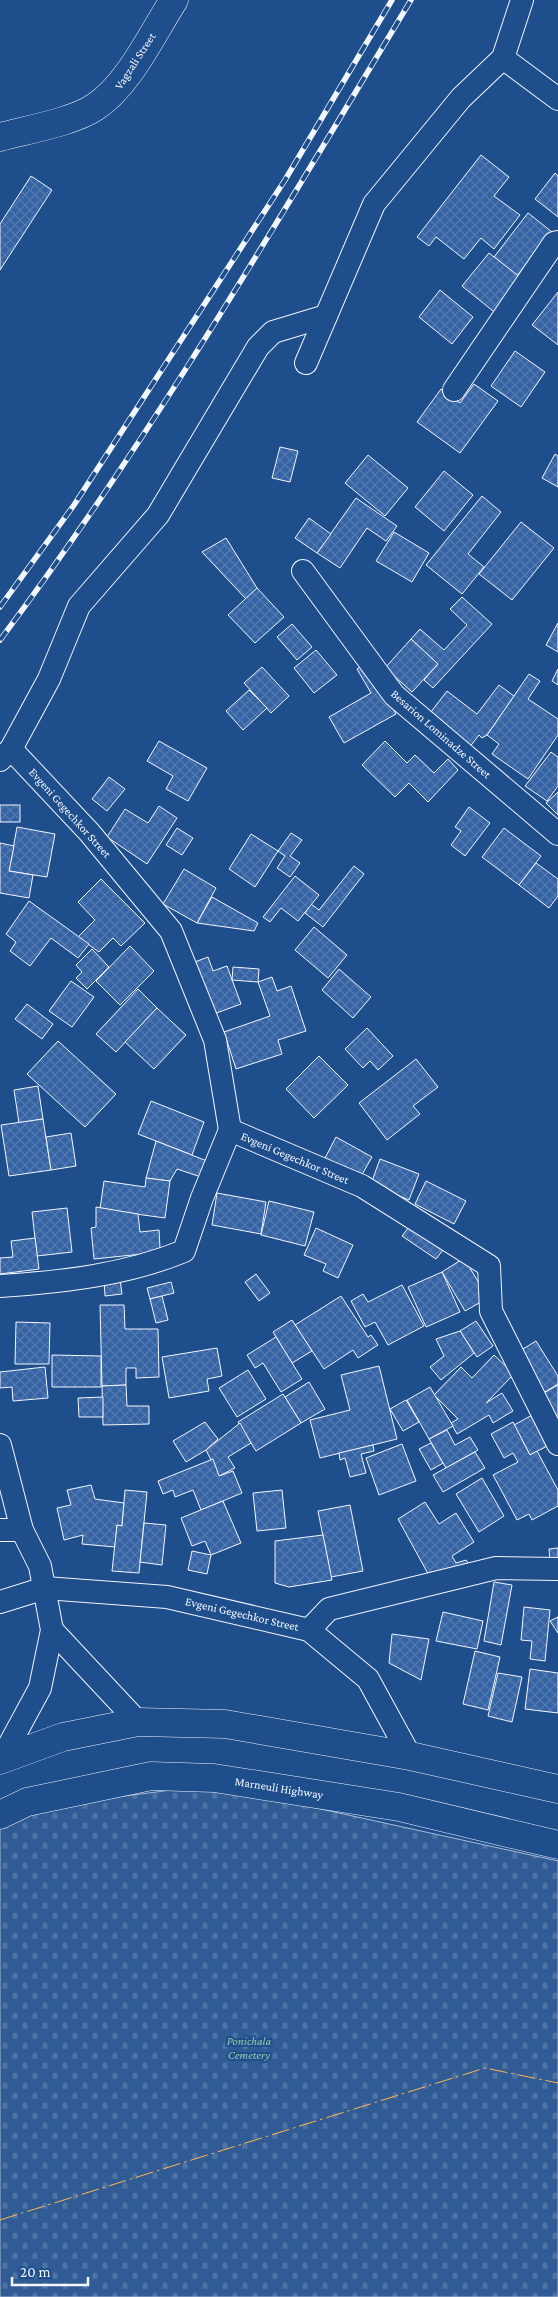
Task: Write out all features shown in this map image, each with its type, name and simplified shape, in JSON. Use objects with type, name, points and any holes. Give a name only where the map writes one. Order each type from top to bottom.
[{"type":"main road","name":"Vagzali Street","points":[[0,137],[66,119],[94,108],[118,89],[174,0]]},
{"type":"main road","points":[[0,1760],[63,1737],[138,1722],[225,1724],[410,1756],[558,1788]]},
{"type":"main road","name":"Marneuli Highway","points":[[0,1815],[27,1802],[151,1776],[214,1778],[399,1807],[558,1845]]},
{"type":"street","points":[[306,363],[374,204],[461,98],[503,58],[522,0]]},
{"type":"street","points":[[503,58],[558,99]]},
{"type":"street","points":[[454,390],[554,243],[558,242]]},
{"type":"street","points":[[5,754],[49,679],[79,606],[158,515],[258,347],[273,332],[326,316]]},
{"type":"street","name":"Besarion Lominadze Street","points":[[304,571],[394,696],[558,834]]},
{"type":"street","name":"Evgeni Gegechkor Street","points":[[5,754],[89,832],[171,930],[215,1040],[230,1130],[362,1186],[489,1266],[491,1311],[558,1444]]},
{"type":"street","points":[[0,1286],[52,1283],[153,1264],[184,1251],[202,1198],[230,1130]]},
{"type":"street","points":[[0,1445],[22,1530],[40,1566],[46,1588],[52,1630],[40,1688],[0,1760]]},
{"type":"street","points":[[0,1530],[22,1530]]},
{"type":"street","name":"Evgeni Gegechkor Street","points":[[46,1588],[167,1596],[309,1630],[329,1609],[496,1568],[558,1569]]},
{"type":"street","points":[[0,1602],[46,1588]]},
{"type":"street","points":[[52,1630],[138,1722]]},
{"type":"street","points":[[309,1630],[368,1678],[410,1756]]},
{"type":"green space","name":"Ponichala Cemetery","points":[[211,1785],[558,1861],[558,2297],[0,2297],[0,1820],[23,1809]]},
{"type":"building","points":[[481,155],[509,177],[494,196],[520,215],[494,249],[481,238],[464,259],[436,237],[429,246],[417,237]]},
{"type":"building","points":[[555,173],[558,176],[558,217],[535,199]]},
{"type":"building","points":[[31,176],[52,190],[0,270],[0,224]]},
{"type":"building","points":[[528,213],[552,232],[517,276],[494,257]]},
{"type":"building","points":[[489,253],[525,281],[498,315],[462,286]]},
{"type":"building","points":[[440,290],[473,317],[452,344],[419,317]]},
{"type":"building","points":[[558,292],[558,345],[532,325]]},
{"type":"building","points":[[515,351],[545,372],[521,407],[491,386]]},
{"type":"building","points":[[474,384],[498,401],[460,453],[417,422],[441,389],[460,403]]},
{"type":"building","points":[[280,447],[298,451],[290,482],[272,478]]},
{"type":"building","points":[[555,454],[558,456],[558,487],[542,478]]},
{"type":"building","points":[[368,455],[408,488],[385,516],[345,483]]},
{"type":"building","points":[[444,471],[473,495],[444,531],[415,507]]},
{"type":"building","points":[[482,496],[501,512],[468,554],[484,567],[462,594],[426,565]]},
{"type":"building","points":[[356,498],[397,526],[386,541],[367,528],[340,568],[317,553]]},
{"type":"building","points":[[309,518],[331,534],[317,553],[295,538]]},
{"type":"building","points":[[521,522],[554,548],[512,600],[479,574]]},
{"type":"building","points":[[394,532],[429,553],[412,582],[376,561]]},
{"type":"building","points":[[226,538],[257,588],[246,599],[202,552]]},
{"type":"building","points":[[257,588],[284,617],[255,643],[228,615]]},
{"type":"building","points":[[462,597],[492,624],[433,688],[424,680],[438,664],[411,639],[420,629],[444,650],[467,625],[450,609]]},
{"type":"building","points":[[558,623],[558,652],[546,645]]},
{"type":"building","points":[[292,624],[312,647],[297,660],[277,637]]},
{"type":"building","points":[[411,639],[438,664],[412,692],[385,668]]},
{"type":"building","points":[[316,650],[337,675],[314,693],[294,668]]},
{"type":"building","points":[[367,663],[396,714],[344,743],[329,717],[371,693],[357,669]]},
{"type":"building","points":[[262,667],[289,696],[271,713],[244,683]]},
{"type":"building","points":[[558,669],[558,685],[552,681]]},
{"type":"building","points":[[529,674],[540,681],[528,699],[558,719],[558,735],[528,779],[492,754],[499,744],[487,735]]},
{"type":"building","points":[[499,685],[514,696],[487,735],[482,738],[479,735],[465,753],[424,721],[447,691],[477,714]]},
{"type":"building","points":[[249,690],[267,708],[243,730],[226,711]]},
{"type":"building","points":[[159,741],[207,768],[188,801],[166,789],[173,776],[147,761]]},
{"type":"building","points":[[385,741],[407,763],[415,755],[434,773],[448,759],[458,770],[428,802],[409,783],[395,797],[362,765]]},
{"type":"building","points":[[551,752],[558,757],[558,786],[547,801],[525,786]]},
{"type":"building","points":[[109,777],[125,789],[107,811],[92,799]]},
{"type":"building","points":[[558,792],[558,815],[546,803]]},
{"type":"building","points":[[0,805],[20,805],[20,822],[0,822]]},
{"type":"building","points":[[159,806],[177,818],[147,864],[107,837],[125,809],[148,823]]},
{"type":"building","points":[[469,807],[490,823],[465,856],[451,845],[461,831],[455,827]]},
{"type":"building","points":[[17,827],[55,834],[47,877],[9,871]]},
{"type":"building","points":[[177,828],[193,838],[182,855],[166,845]]},
{"type":"building","points":[[504,828],[541,856],[519,885],[482,857]]},
{"type":"building","points":[[291,833],[302,840],[290,856],[300,863],[290,877],[277,868],[285,856],[278,851]]},
{"type":"building","points":[[251,834],[278,851],[255,887],[229,869]]},
{"type":"building","points":[[0,843],[14,846],[9,871],[33,875],[29,898],[0,893]]},
{"type":"building","points":[[536,863],[558,879],[558,896],[549,908],[519,885]]},
{"type":"building","points":[[354,866],[364,874],[323,927],[305,913],[311,904],[319,910]]},
{"type":"building","points":[[184,869],[216,888],[197,923],[163,904]]},
{"type":"building","points":[[295,876],[319,895],[298,921],[281,908],[270,922],[263,917]]},
{"type":"building","points":[[101,879],[145,923],[121,946],[113,938],[99,952],[78,937],[95,920],[78,902]]},
{"type":"building","points":[[212,897],[258,923],[254,931],[197,923]]},
{"type":"building","points":[[29,901],[89,944],[78,958],[51,938],[30,966],[10,951],[16,942],[6,934]]},
{"type":"building","points":[[314,927],[347,955],[328,978],[295,950]]},
{"type":"building","points":[[130,946],[154,971],[120,1005],[96,981]]},
{"type":"building","points":[[92,949],[109,967],[87,989],[76,978],[82,972],[76,965]]},
{"type":"building","points":[[208,957],[213,971],[227,966],[241,1004],[211,1015],[192,963]]},
{"type":"building","points":[[233,967],[259,969],[258,982],[232,980]]},
{"type":"building","points":[[339,969],[371,997],[353,1018],[322,990]]},
{"type":"building","points":[[272,977],[277,991],[291,986],[306,1031],[278,1040],[282,1054],[236,1069],[224,1032],[270,1016],[258,982]]},
{"type":"building","points":[[71,981],[94,997],[72,1027],[49,1011]]},
{"type":"building","points":[[138,989],[157,1008],[116,1052],[96,1034]]},
{"type":"building","points":[[27,1004],[53,1024],[42,1039],[15,1019]]},
{"type":"building","points":[[157,1008],[186,1035],[154,1069],[125,1042]]},
{"type":"building","points":[[367,1028],[393,1056],[378,1070],[370,1061],[363,1068],[345,1049]]},
{"type":"building","points":[[58,1041],[116,1094],[85,1127],[27,1074]]},
{"type":"building","points":[[319,1056],[348,1085],[314,1118],[286,1089]]},
{"type":"building","points":[[416,1059],[438,1087],[413,1106],[420,1114],[387,1140],[359,1103]]},
{"type":"building","points":[[38,1086],[43,1119],[19,1123],[14,1090]]},
{"type":"building","points":[[151,1101],[204,1122],[192,1155],[138,1134]]},
{"type":"building","points":[[43,1119],[51,1170],[9,1176],[1,1125]]},
{"type":"building","points":[[71,1133],[76,1166],[51,1170],[46,1137]]},
{"type":"building","points":[[336,1137],[372,1157],[359,1180],[324,1160]]},
{"type":"building","points":[[156,1141],[207,1161],[201,1177],[177,1169],[170,1181],[146,1178]]},
{"type":"building","points":[[380,1159],[419,1174],[409,1200],[371,1184]]},
{"type":"building","points":[[146,1178],[170,1181],[165,1218],[100,1209],[104,1181],[145,1187]]},
{"type":"building","points":[[426,1181],[466,1201],[454,1224],[415,1204]]},
{"type":"building","points":[[217,1193],[266,1202],[261,1234],[212,1225]]},
{"type":"building","points":[[269,1201],[314,1212],[305,1246],[261,1235]]},
{"type":"building","points":[[96,1207],[138,1214],[140,1232],[159,1230],[160,1248],[142,1254],[94,1259],[91,1228],[96,1227]]},
{"type":"building","points":[[67,1208],[72,1252],[37,1256],[32,1212]]},
{"type":"building","points":[[409,1227],[443,1250],[436,1259],[402,1236]]},
{"type":"building","points":[[316,1228],[353,1245],[338,1278],[323,1271],[326,1264],[304,1255]]},
{"type":"building","points":[[35,1238],[39,1269],[0,1274],[0,1258],[13,1257],[11,1241]]},
{"type":"building","points":[[464,1258],[488,1298],[465,1311],[442,1272]]},
{"type":"building","points":[[442,1272],[460,1312],[426,1327],[408,1287]]},
{"type":"building","points":[[256,1274],[270,1293],[259,1301],[245,1282]]},
{"type":"building","points":[[120,1279],[122,1294],[105,1296],[104,1280]]},
{"type":"building","points":[[171,1282],[174,1293],[150,1299],[147,1288]]},
{"type":"building","points":[[402,1285],[424,1326],[388,1345],[375,1322],[365,1327],[351,1301],[363,1294],[368,1302]]},
{"type":"building","points":[[162,1296],[168,1320],[156,1323],[150,1299]]},
{"type":"building","points":[[341,1296],[368,1337],[371,1335],[378,1345],[358,1358],[353,1350],[324,1369],[295,1325]]},
{"type":"building","points":[[100,1305],[124,1305],[125,1329],[158,1329],[159,1377],[136,1378],[136,1368],[126,1368],[126,1385],[102,1386]]},
{"type":"building","points":[[292,1320],[312,1351],[292,1363],[273,1332]]},
{"type":"building","points":[[476,1321],[493,1346],[477,1357],[460,1331]]},
{"type":"building","points":[[16,1322],[50,1323],[49,1364],[15,1364]]},
{"type":"building","points":[[460,1331],[474,1353],[441,1380],[430,1367],[444,1356],[436,1339]]},
{"type":"building","points":[[276,1337],[302,1379],[281,1392],[263,1363],[255,1368],[247,1355]]},
{"type":"building","points":[[536,1341],[558,1376],[558,1384],[540,1395],[515,1354]]},
{"type":"building","points":[[217,1348],[222,1376],[207,1379],[209,1391],[169,1398],[162,1357]]},
{"type":"building","points":[[52,1355],[101,1356],[101,1387],[52,1387]]},
{"type":"building","points":[[494,1355],[514,1374],[486,1403],[502,1393],[513,1411],[493,1423],[489,1415],[457,1434],[451,1423],[458,1419],[434,1395],[461,1367],[472,1378]]},
{"type":"building","points":[[379,1366],[397,1439],[320,1458],[310,1420],[350,1410],[341,1375]]},
{"type":"building","points":[[45,1367],[48,1398],[13,1401],[12,1387],[0,1388],[0,1372]]},
{"type":"building","points":[[248,1370],[266,1399],[237,1417],[219,1388]]},
{"type":"building","points":[[309,1382],[325,1409],[301,1423],[285,1397]]},
{"type":"building","points":[[126,1385],[127,1406],[149,1406],[149,1424],[103,1425],[102,1386]]},
{"type":"building","points":[[558,1385],[558,1424],[540,1395]]},
{"type":"building","points":[[430,1387],[453,1426],[429,1439],[407,1400]]},
{"type":"building","points":[[283,1394],[301,1423],[256,1451],[238,1422]]},
{"type":"building","points":[[103,1397],[103,1417],[79,1417],[78,1398]]},
{"type":"building","points":[[406,1400],[419,1422],[403,1431],[390,1409]]},
{"type":"building","points":[[536,1413],[553,1443],[530,1455],[514,1425]]},
{"type":"building","points":[[205,1422],[218,1439],[206,1450],[186,1462],[173,1441]]},
{"type":"building","points":[[513,1422],[530,1455],[537,1451],[558,1490],[558,1506],[532,1520],[529,1514],[517,1520],[493,1475],[518,1462],[513,1453],[504,1458],[491,1434]]},
{"type":"building","points":[[240,1423],[251,1443],[228,1457],[235,1468],[219,1476],[206,1450]]},
{"type":"building","points":[[447,1430],[455,1445],[470,1437],[478,1450],[446,1468],[429,1439]]},
{"type":"building","points":[[431,1443],[443,1463],[431,1470],[419,1449]]},
{"type":"building","points":[[402,1444],[416,1481],[379,1495],[366,1458]]},
{"type":"building","points":[[373,1445],[374,1451],[361,1454],[366,1473],[350,1477],[345,1458],[340,1460],[339,1453]]},
{"type":"building","points":[[475,1452],[485,1468],[443,1492],[433,1475]]},
{"type":"building","points":[[213,1459],[219,1476],[233,1471],[242,1493],[201,1510],[193,1490],[175,1497],[173,1490],[163,1494],[158,1481]]},
{"type":"building","points":[[482,1478],[504,1516],[479,1532],[456,1494]]},
{"type":"building","points":[[91,1485],[95,1499],[124,1503],[122,1526],[117,1525],[115,1547],[82,1544],[83,1535],[64,1540],[57,1508],[71,1505],[67,1490]]},
{"type":"building","points":[[125,1490],[147,1492],[139,1573],[112,1571],[117,1525],[122,1526]]},
{"type":"building","points":[[282,1490],[286,1528],[257,1531],[253,1493]]},
{"type":"building","points":[[223,1501],[241,1543],[211,1555],[205,1541],[192,1546],[181,1518]]},
{"type":"building","points":[[425,1502],[439,1524],[456,1513],[474,1542],[452,1556],[456,1563],[466,1560],[473,1571],[432,1581],[398,1519]]},
{"type":"building","points":[[350,1505],[363,1571],[331,1577],[318,1511]]},
{"type":"building","points":[[144,1523],[166,1525],[162,1565],[140,1562]]},
{"type":"building","points":[[323,1535],[332,1580],[289,1587],[275,1583],[275,1541]]},
{"type":"building","points":[[558,1548],[558,1561],[550,1561],[549,1549]]},
{"type":"building","points":[[192,1551],[211,1555],[207,1574],[188,1570]]},
{"type":"building","points":[[494,1582],[512,1585],[501,1645],[484,1641]]},
{"type":"building","points":[[524,1607],[550,1610],[545,1661],[530,1659],[532,1641],[521,1640]]},
{"type":"building","points":[[443,1612],[483,1621],[477,1649],[436,1641]]},
{"type":"building","points":[[558,1617],[558,1633],[550,1621]]},
{"type":"building","points":[[392,1634],[429,1639],[421,1680],[389,1663]]},
{"type":"building","points":[[475,1651],[500,1657],[488,1710],[463,1704]]},
{"type":"building","points":[[530,1669],[558,1673],[558,1713],[525,1709]]},
{"type":"building","points":[[498,1673],[522,1677],[512,1722],[488,1716]]},
{"type":"railway","points":[[0,607],[74,505],[285,180],[392,0]]},
{"type":"railway","points":[[0,640],[56,563],[162,406],[411,0]]},
{"type":"power","points":[[0,2220],[485,2068],[558,2083]]}]
